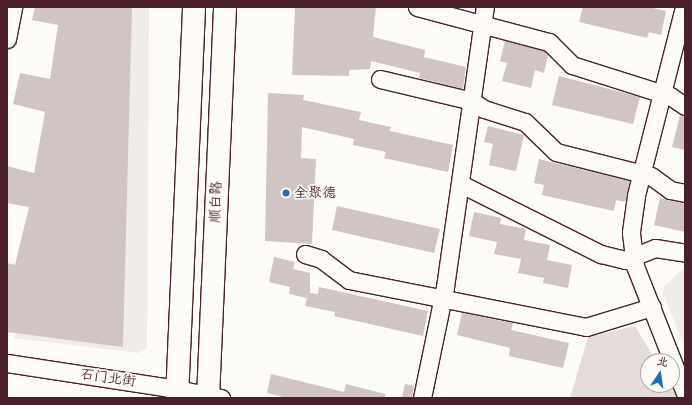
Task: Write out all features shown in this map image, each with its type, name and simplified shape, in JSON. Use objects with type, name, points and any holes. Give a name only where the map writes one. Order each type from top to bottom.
[{"type":"main road","points":[[177,393],[194,7]]},
{"type":"main road","name":"顺白路","points":[[212,397],[224,7]]},
{"type":"street","points":[[7,39],[11,7]]},
{"type":"street","points":[[417,7],[548,42],[572,65],[661,93],[685,106]]},
{"type":"street","points":[[422,398],[443,298],[461,184],[485,7]]},
{"type":"street","points":[[684,7],[682,29],[661,93],[642,174],[631,233],[634,257],[685,393]]},
{"type":"street","points":[[380,79],[472,101],[484,109],[524,122],[556,152],[651,176],[670,190],[685,194]]},
{"type":"street","points":[[461,184],[601,254],[625,260],[655,248],[685,253]]},
{"type":"street","points":[[305,254],[321,259],[349,280],[586,327],[652,307]]},
{"type":"street","name":"石门北街","points":[[7,364],[177,393],[212,397]]},
{"type":"shaded area","points":[[75,7],[149,7],[147,348],[138,353],[14,338]]},
{"type":"shaded area","points":[[685,267],[685,347],[661,289]]},
{"type":"shaded area","points":[[635,326],[651,353],[640,353],[640,393],[675,393],[677,398],[570,398],[588,337]]},
{"type":"building","points":[[35,7],[132,7],[123,347],[7,332],[7,263],[15,265],[29,207],[7,203],[7,166],[34,173],[45,112],[13,104],[20,73],[50,79],[58,25],[32,20]]},
{"type":"building","points":[[295,7],[376,7],[373,37],[425,50],[424,57],[466,67],[463,89],[419,78],[420,73],[371,61],[370,69],[349,70],[349,76],[292,75]]},
{"type":"building","points":[[583,7],[648,7],[666,11],[661,35],[649,32],[647,38],[579,22]]},
{"type":"building","points":[[505,41],[544,51],[548,55],[544,73],[535,70],[531,88],[502,81],[507,63],[500,61]]},
{"type":"building","points":[[559,76],[640,97],[633,124],[552,105]]},
{"type":"building","points":[[268,93],[304,95],[303,100],[361,112],[359,120],[391,127],[390,131],[453,145],[448,172],[384,158],[386,152],[353,145],[354,139],[302,127],[301,158],[316,159],[312,244],[265,241]]},
{"type":"building","points":[[680,115],[685,116],[685,150],[672,147]]},
{"type":"building","points":[[488,126],[524,135],[516,171],[489,165],[493,144],[484,142]]},
{"type":"building","points":[[539,159],[630,181],[625,202],[616,200],[614,211],[542,195],[544,185],[534,183]]},
{"type":"building","points":[[660,198],[685,204],[685,232],[654,225]]},
{"type":"building","points":[[337,206],[440,229],[434,253],[332,230]]},
{"type":"building","points":[[474,212],[501,218],[500,224],[526,229],[524,240],[550,245],[547,260],[572,265],[568,288],[543,283],[544,278],[518,273],[521,259],[494,254],[497,242],[469,236]]},
{"type":"building","points":[[274,257],[295,262],[293,269],[310,273],[310,293],[318,294],[319,287],[428,311],[423,336],[334,316],[335,312],[305,306],[307,298],[289,294],[290,287],[269,282]]},
{"type":"building","points":[[462,313],[513,323],[511,330],[569,343],[563,368],[509,356],[510,348],[457,335]]},
{"type":"building","points":[[271,374],[344,392],[346,384],[385,394],[385,398],[287,398],[267,393]]},
{"type":"building","points":[[405,384],[414,386],[412,398],[402,398]]},
{"type":"place","name":"全聚德","points":[[286,193]]}]
